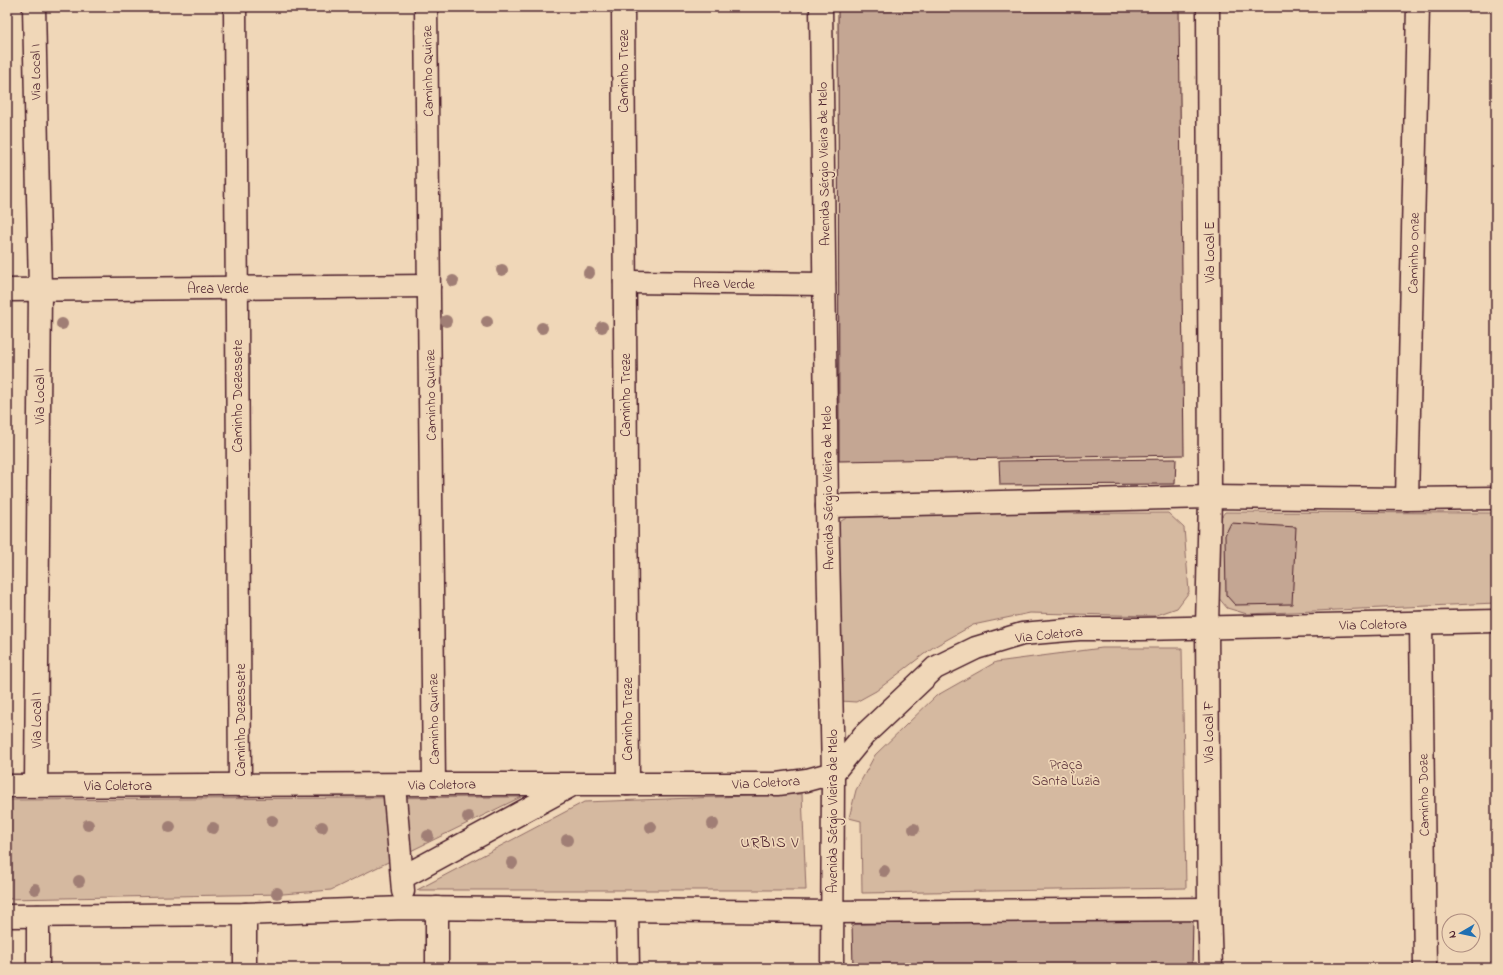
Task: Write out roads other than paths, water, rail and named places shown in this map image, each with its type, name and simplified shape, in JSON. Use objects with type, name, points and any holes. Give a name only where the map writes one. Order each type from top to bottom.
[{"type":"street","name":"Via Local I","points":[[34,7],[40,289],[36,785]]},
{"type":"street","name":"Caminho Dezessete","points":[[235,7],[240,785]]},
{"type":"street","name":"Caminho Quinze","points":[[426,7],[434,784]]},
{"type":"street","name":"Caminho Treze","points":[[622,7],[628,784]]},
{"type":"street","name":"Avenida Sérgio Vieira de Melo","points":[[822,7],[827,506],[833,773],[831,912],[832,968]]},
{"type":"street","name":"Via Local E","points":[[1208,7],[1210,497]]},
{"type":"street","name":"Caminho Onze","points":[[1407,499],[1418,7]]},
{"type":"street","name":"Area Verde","points":[[625,282],[824,284]]},
{"type":"street","name":"Area Verde","points":[[7,290],[429,286]]},
{"type":"street","points":[[827,506],[1210,497],[1407,499],[1496,498]]},
{"type":"street","name":"Via Local F","points":[[1210,497],[1208,627],[1209,908],[1211,968]]},
{"type":"street","name":"Via Coletora","points":[[7,786],[778,784],[807,780],[833,773],[864,735],[935,668],[976,648],[1022,634],[1079,629],[1496,621]]},
{"type":"street","name":"Caminho Doze","points":[[1422,623],[1425,968]]},
{"type":"street","points":[[403,877],[575,784]]},
{"type":"street","points":[[394,785],[403,877],[404,908]]},
{"type":"street","points":[[7,916],[246,914],[404,908],[831,912],[1209,908]]},
{"type":"street","points":[[437,908],[437,968]]},
{"type":"street","points":[[627,911],[628,968]]},
{"type":"street","points":[[245,968],[246,914]]},
{"type":"street","points":[[38,916],[38,968]]},
{"type":"district","name":"URBIS V","points":[[770,842]]},
{"type":"park label","name":"Praça Santa Luzia","points":[[1066,772]]}]
